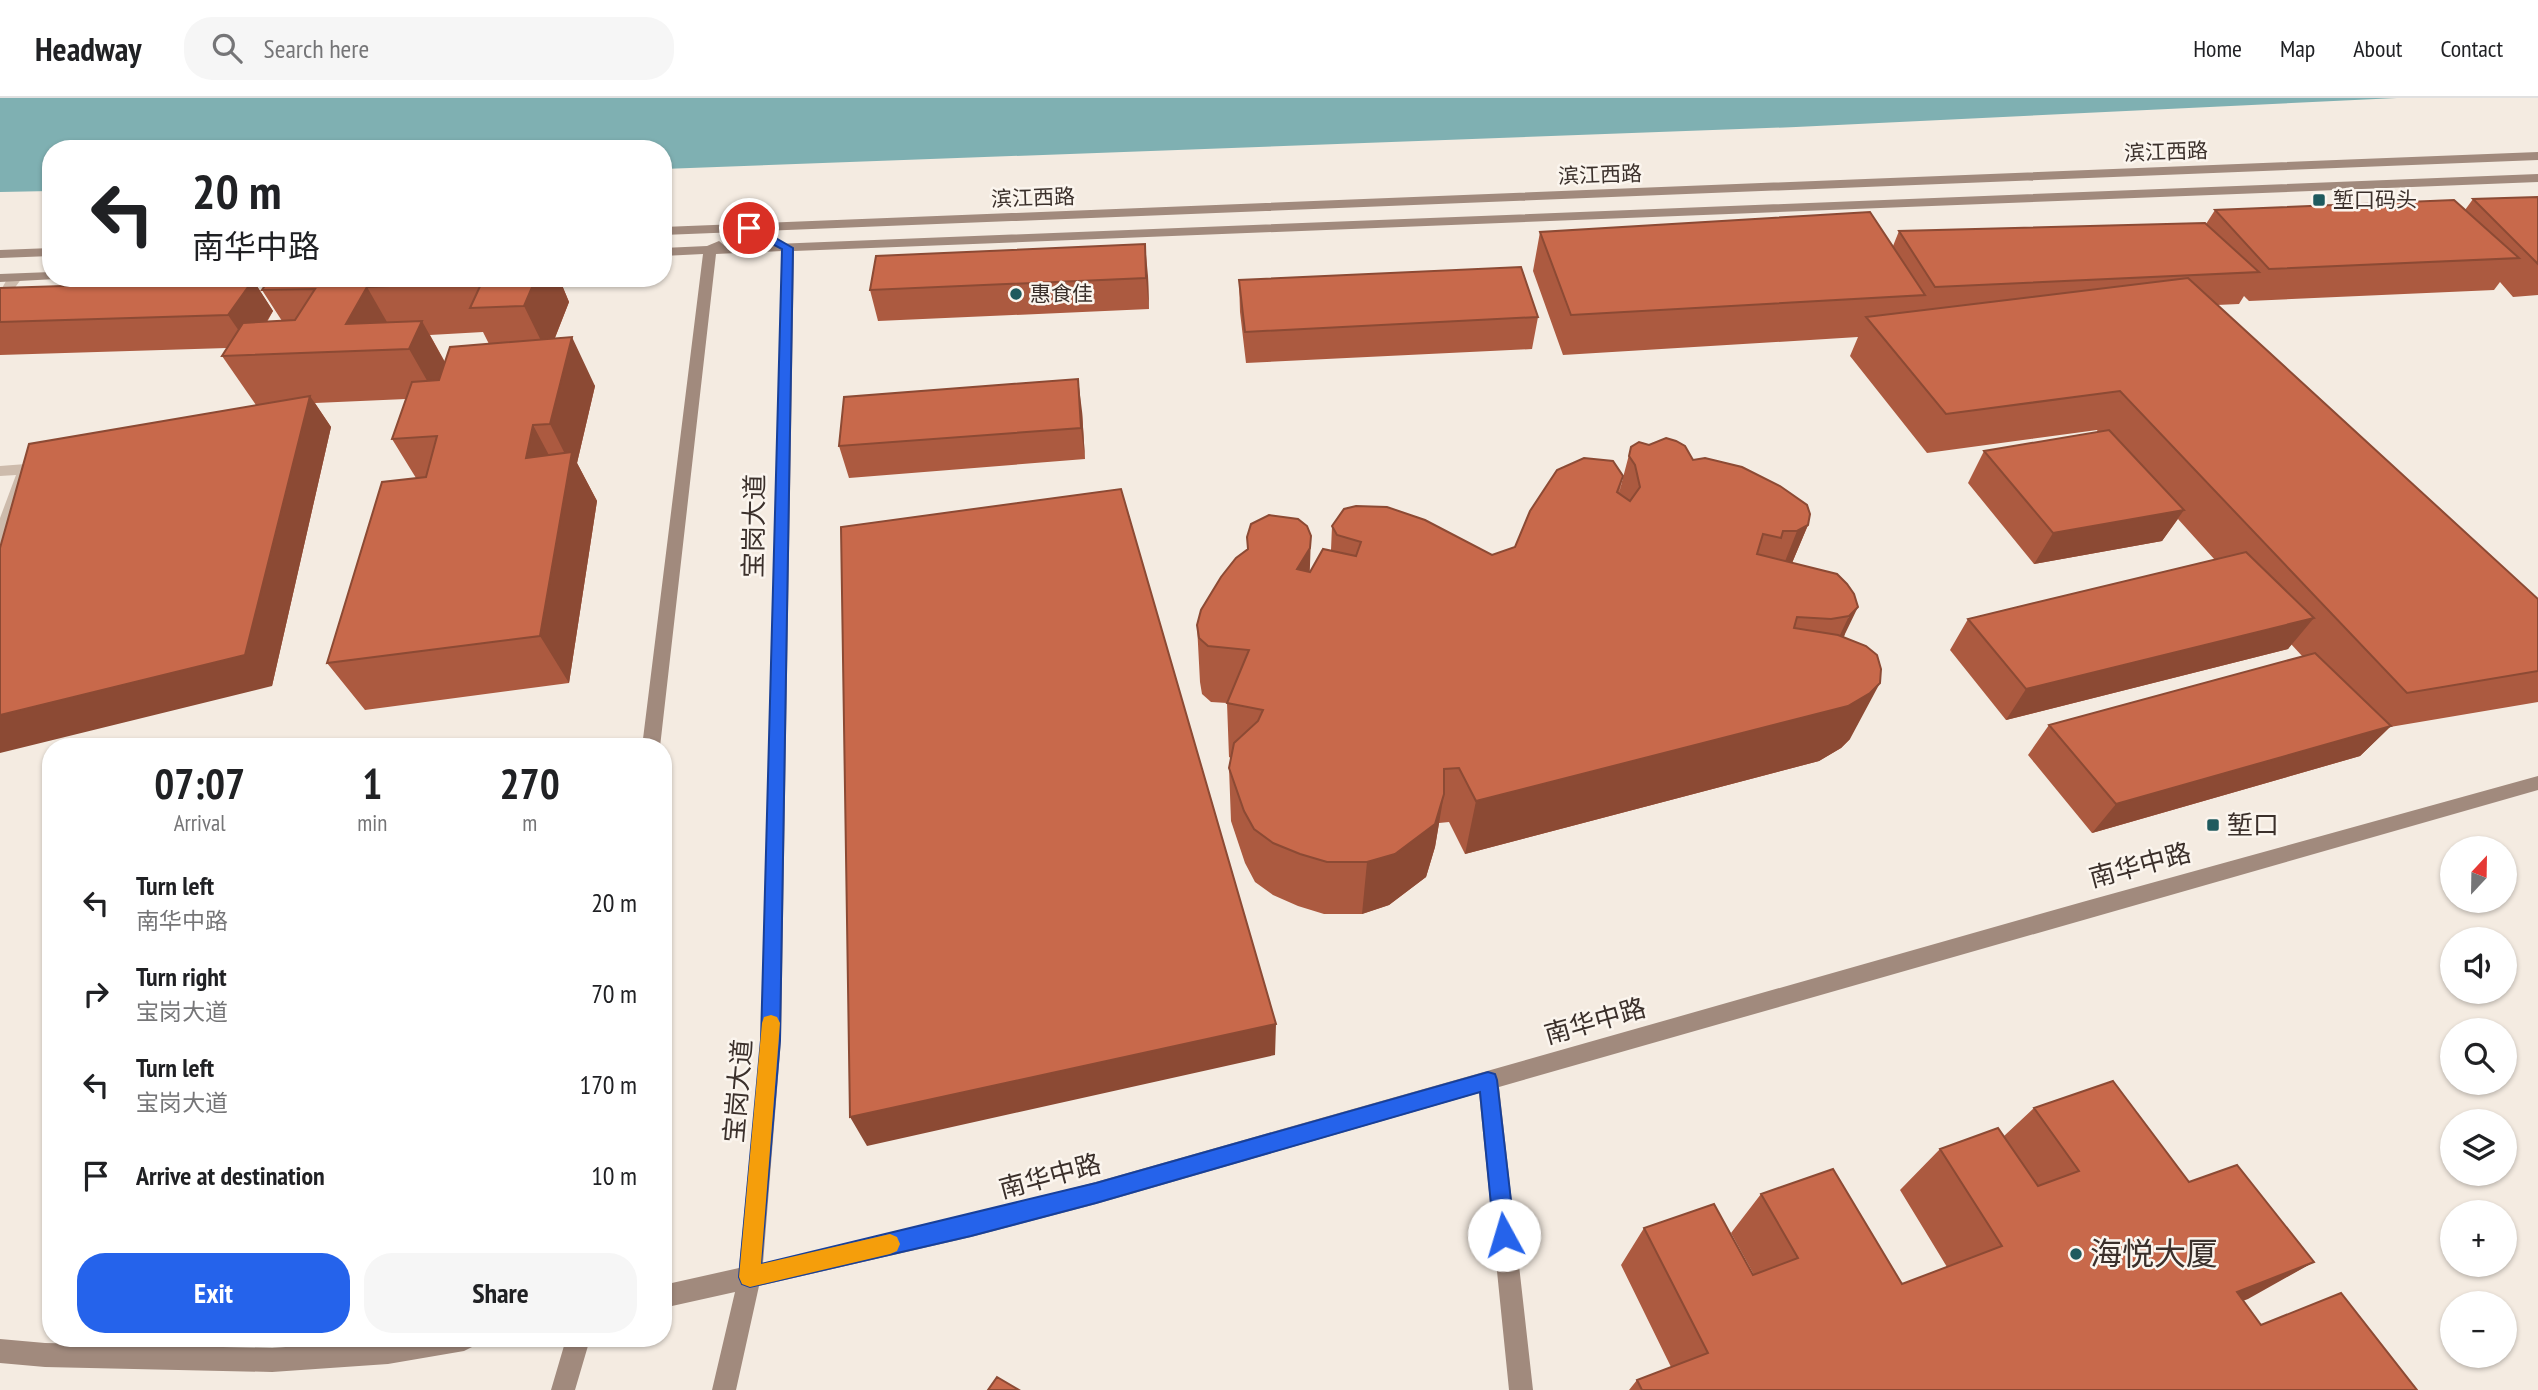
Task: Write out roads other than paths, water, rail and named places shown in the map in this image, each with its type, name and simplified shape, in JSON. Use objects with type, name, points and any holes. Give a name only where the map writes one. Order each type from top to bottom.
[{"type":"main road","name":"滨江西路","points":[[672,231],[2538,156]]},
{"type":"main road","name":"滨江西路","points":[[672,252],[2538,178]]},
{"type":"main road","points":[[652,738],[710,250],[749,228],[788,248]]},
{"type":"main road","name":"宝岗大道","points":[[724,1390],[750,1277],[771,1040],[788,248]]},
{"type":"main road","points":[[0,254],[42,252]]},
{"type":"main road","points":[[0,278],[42,277]]},
{"type":"main road","name":"南华中路","points":[[672,1295],[971,1226],[1096,1193],[2086,909],[2538,783]]},
{"type":"main road","points":[[1488,1080],[1521,1390]]},
{"type":"main road","points":[[0,1351],[45,1355],[272,1360],[388,1352],[417,1347]]},
{"type":"main road","points":[[563,1390],[576,1347]]},
{"type":"lane","points":[[0,298],[16,278]]},
{"type":"lane","points":[[0,471],[26,469],[0,539]]},
{"type":"water","points":[[0,98],[2397,98],[1796,127],[672,169],[672,140],[42,140],[42,191],[0,192]]},
{"type":"place","name":"堑口码头","points":[[2319,200]]},
{"type":"place","name":"惠食佳","points":[[1016,294]]},
{"type":"place","name":"堑口","points":[[2213,825]]},
{"type":"place","name":"海悦大厦","points":[[2076,1254]]}]
